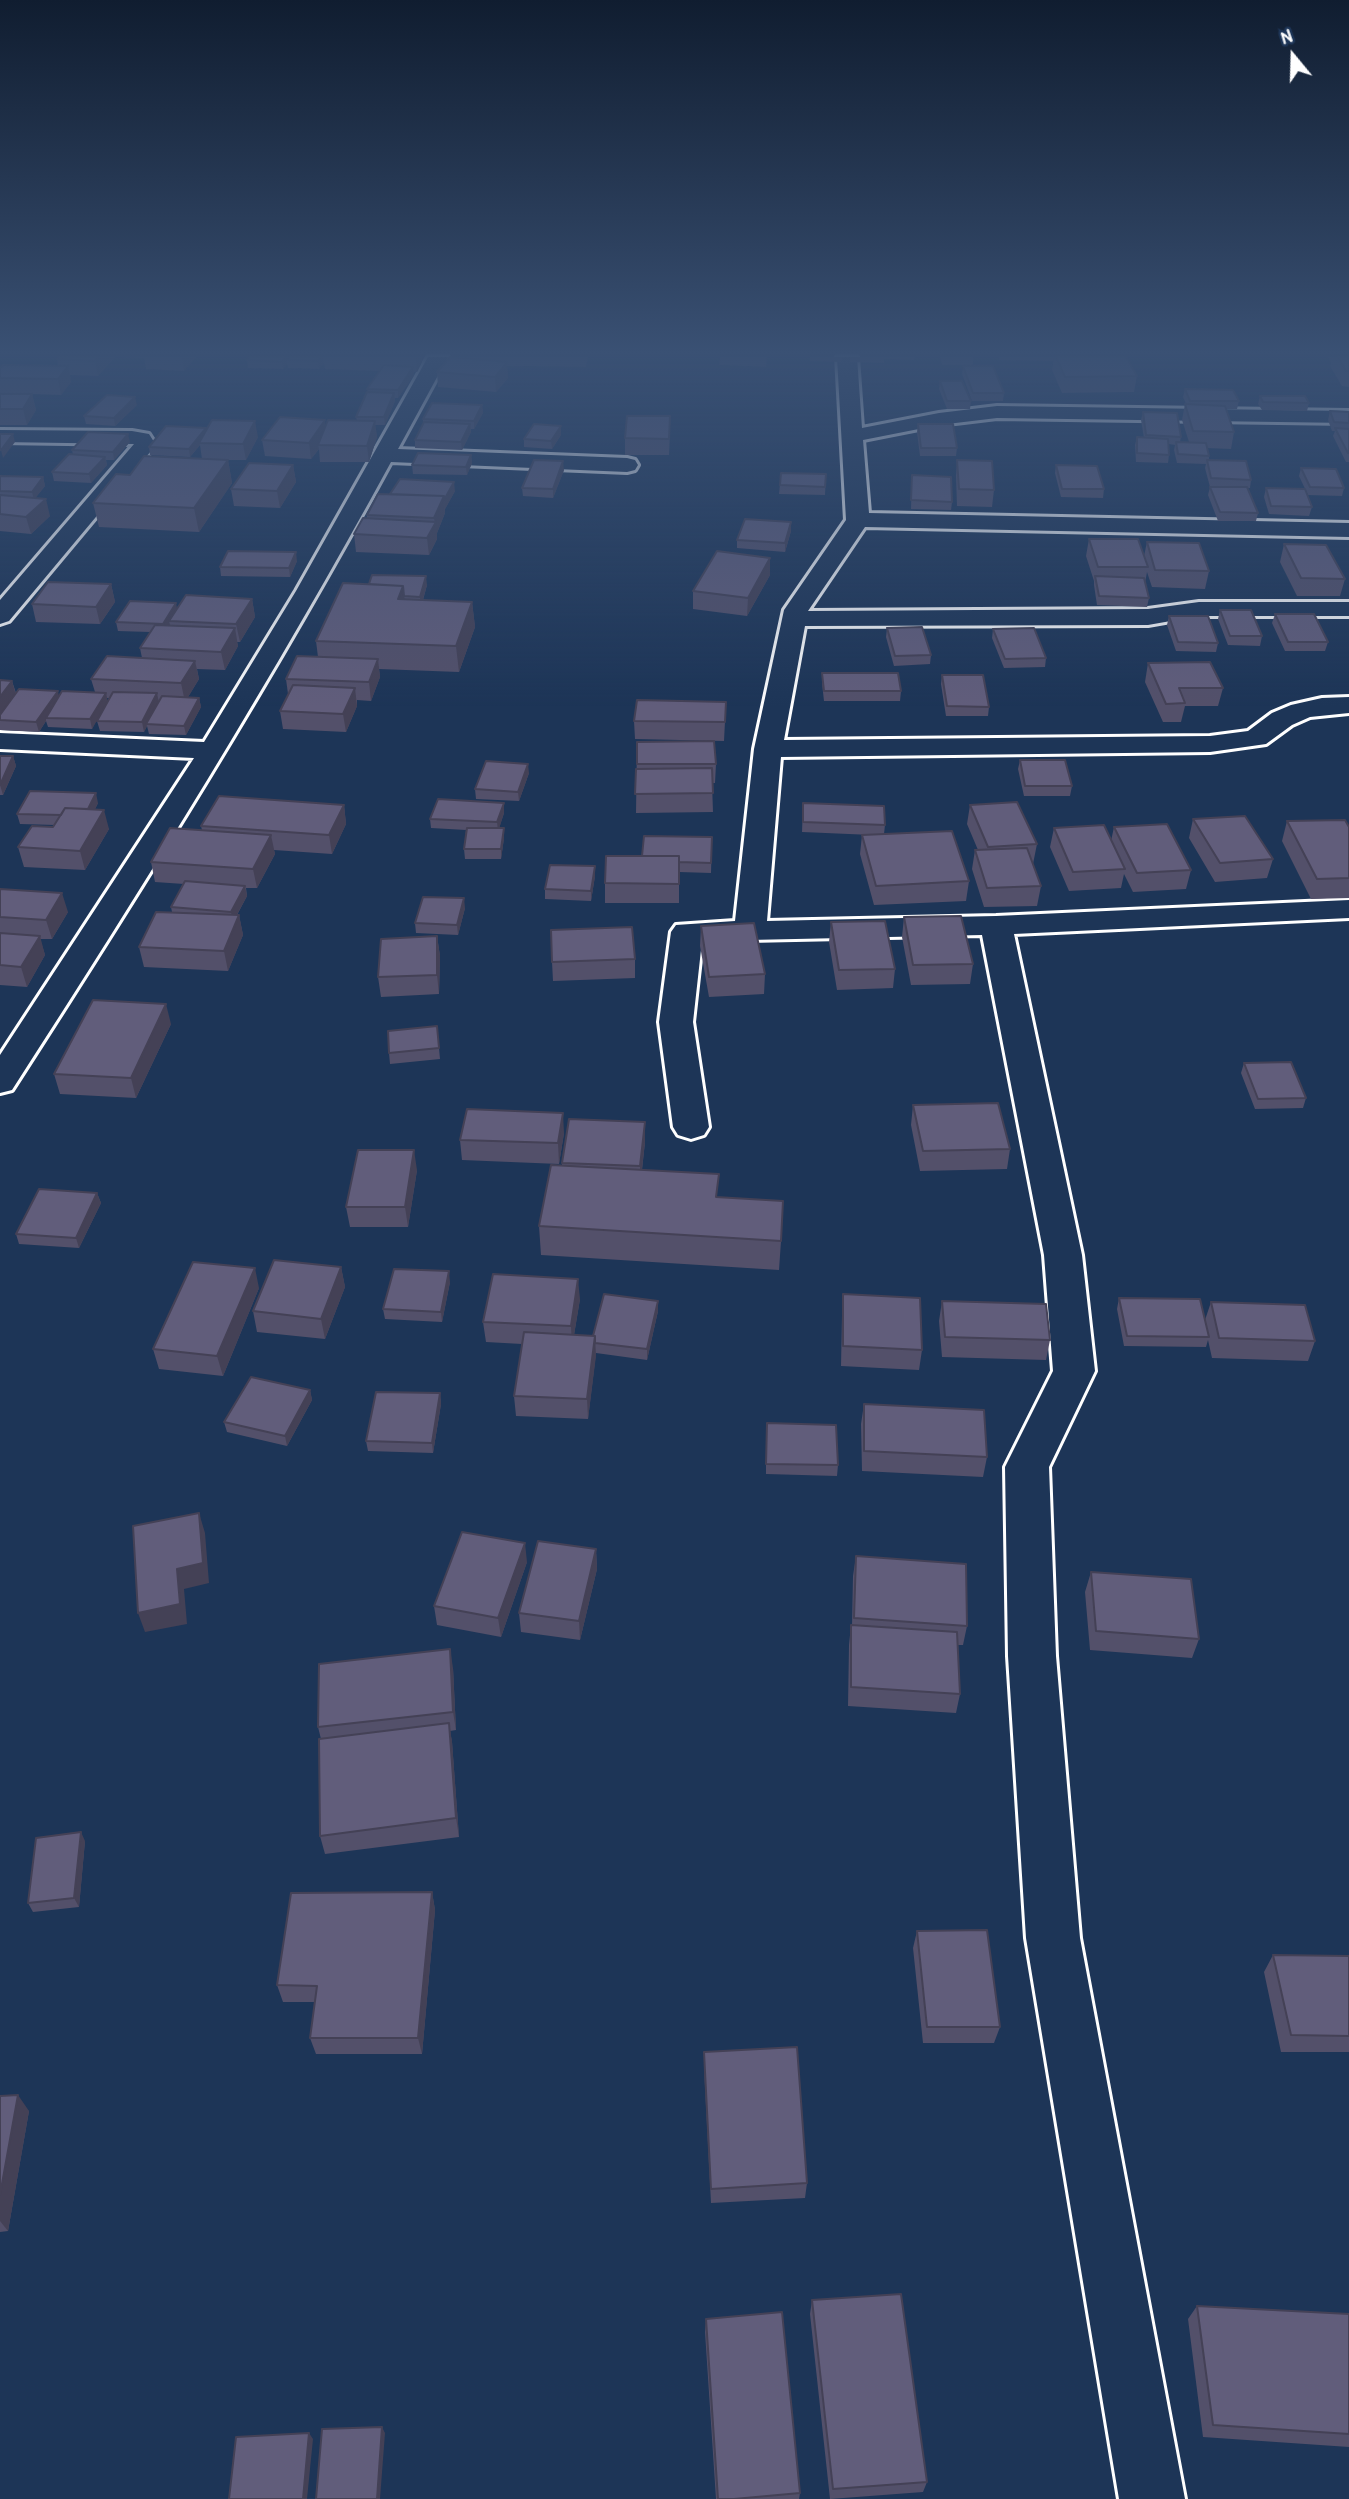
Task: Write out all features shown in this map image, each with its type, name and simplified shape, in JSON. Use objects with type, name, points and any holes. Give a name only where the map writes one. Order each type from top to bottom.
[{"type":"street","points":[[0,616],[121,474]]},
{"type":"street","points":[[0,1082],[213,751],[374,474]]},
{"type":"street","points":[[750,930],[768,749],[796,610],[858,520],[855,474]]},
{"type":"street","points":[[858,520],[1349,530]]},
{"type":"street","points":[[794,619],[1148,617],[1199,609],[1349,609]]},
{"type":"street","points":[[768,749],[1210,744],[1256,738],[1282,719],[1301,711],[1322,706],[1349,705]]},
{"type":"street","points":[[0,741],[213,751]]},
{"type":"street","points":[[691,1127],[676,1022],[687,932],[996,925],[1349,909]]},
{"type":"street","points":[[996,925],[1063,1255],[1074,1371],[1027,1466],[1031,1656],[1053,1938],[1152,2499]]},
{"type":"building","points":[[116,474],[218,474],[194,508],[93,503]]},
{"type":"building","points":[[242,474],[288,474],[277,491],[231,489]]},
{"type":"building","points":[[528,474],[558,474],[553,489],[522,488]]},
{"type":"building","points":[[781,474],[826,474],[825,487],[780,485]]},
{"type":"building","points":[[958,474],[993,474],[994,490],[959,489]]},
{"type":"building","points":[[1058,474],[1099,474],[1104,489],[1062,489]]},
{"type":"building","points":[[1210,474],[1249,474],[1251,480],[1211,478]]},
{"type":"building","points":[[1304,474],[1338,474],[1344,488],[1310,487]]},
{"type":"building","points":[[912,475],[951,477],[952,502],[911,500]]},
{"type":"building","points":[[0,476],[43,477],[32,492],[0,491]]},
{"type":"building","points":[[400,479],[454,482],[444,500],[444,496],[390,494]]},
{"type":"building","points":[[1210,487],[1247,487],[1258,513],[1220,512]]},
{"type":"building","points":[[1266,488],[1305,489],[1312,507],[1271,506]]},
{"type":"building","points":[[378,494],[444,496],[434,518],[367,515]]},
{"type":"building","points":[[0,495],[46,499],[26,517],[0,514]]},
{"type":"building","points":[[363,518],[436,522],[427,538],[354,534]]},
{"type":"building","points":[[745,519],[791,522],[785,543],[737,540]]},
{"type":"building","points":[[1089,539],[1138,539],[1148,567],[1098,567]]},
{"type":"building","points":[[1147,542],[1199,543],[1209,571],[1155,570]]},
{"type":"building","points":[[1284,544],[1326,545],[1345,579],[1301,578]]},
{"type":"building","points":[[228,551],[296,552],[289,568],[220,567]]},
{"type":"building","points":[[717,551],[770,558],[748,598],[693,591]]},
{"type":"building","points":[[372,575],[426,576],[420,597],[404,596],[403,586],[369,584]]},
{"type":"building","points":[[1095,576],[1144,578],[1149,598],[1099,596]]},
{"type":"building","points":[[48,582],[111,584],[96,607],[32,604]]},
{"type":"building","points":[[343,583],[403,586],[398,599],[472,602],[456,646],[316,641]]},
{"type":"building","points":[[186,595],[252,599],[236,624],[169,621]]},
{"type":"building","points":[[130,601],[176,603],[163,624],[116,622]]},
{"type":"building","points":[[1220,610],[1251,610],[1262,636],[1230,636]]},
{"type":"building","points":[[1275,614],[1314,614],[1328,642],[1288,642]]},
{"type":"building","points":[[1169,616],[1208,616],[1218,643],[1178,642]]},
{"type":"building","points":[[155,625],[235,628],[221,652],[140,648]]},
{"type":"building","points":[[922,627],[931,655],[895,656],[887,628]]},
{"type":"building","points":[[1034,628],[1046,658],[1005,659],[993,629]]},
{"type":"building","points":[[107,656],[195,661],[181,683],[91,679]]},
{"type":"building","points":[[297,656],[378,659],[369,682],[286,679]]},
{"type":"building","points":[[1210,662],[1223,688],[1179,688],[1185,703],[1166,704],[1148,663]]},
{"type":"building","points":[[822,673],[898,673],[901,691],[824,691]]},
{"type":"building","points":[[942,675],[983,675],[989,707],[947,706]]},
{"type":"building","points":[[0,680],[12,681],[0,697]]},
{"type":"building","points":[[293,685],[355,688],[343,714],[280,711]]},
{"type":"building","points":[[19,689],[58,691],[36,722],[0,720],[0,715]]},
{"type":"building","points":[[62,691],[106,693],[90,719],[46,718]]},
{"type":"building","points":[[113,692],[157,693],[142,722],[97,721]]},
{"type":"building","points":[[162,696],[199,698],[184,726],[146,724]]},
{"type":"building","points":[[637,700],[726,702],[725,722],[634,721]]},
{"type":"building","points":[[714,741],[716,764],[637,764],[637,742]]},
{"type":"building","points":[[0,756],[13,756],[0,785]]},
{"type":"building","points":[[1020,760],[1065,760],[1072,786],[1025,786]]},
{"type":"building","points":[[486,761],[528,764],[518,792],[475,789]]},
{"type":"building","points":[[712,768],[713,793],[635,794],[636,769]]},
{"type":"building","points":[[30,791],[96,793],[88,809],[65,808],[61,815],[17,814]]},
{"type":"building","points":[[219,796],[344,805],[329,835],[201,826]]},
{"type":"building","points":[[438,799],[504,803],[497,822],[430,819]]},
{"type":"building","points":[[1017,802],[1037,844],[988,847],[970,805]]},
{"type":"building","points":[[803,803],[884,806],[885,825],[803,822]]},
{"type":"building","points":[[65,808],[104,810],[80,851],[18,847],[32,826],[53,827]]},
{"type":"building","points":[[1245,816],[1273,859],[1220,863],[1193,819]]},
{"type":"building","points":[[1345,820],[1349,827],[1349,878],[1317,879],[1287,821]]},
{"type":"building","points":[[1167,824],[1191,870],[1137,873],[1114,827]]},
{"type":"building","points":[[1104,825],[1125,869],[1073,872],[1054,828]]},
{"type":"building","points":[[170,828],[271,835],[253,869],[151,862]]},
{"type":"building","points":[[467,828],[504,828],[501,849],[464,849]]},
{"type":"building","points":[[952,831],[969,881],[876,886],[862,835]]},
{"type":"building","points":[[644,836],[712,837],[711,863],[679,862],[679,856],[642,856]]},
{"type":"building","points":[[1027,848],[1041,886],[987,888],[975,850]]},
{"type":"building","points":[[606,856],[679,856],[679,884],[605,883]]},
{"type":"building","points":[[550,865],[595,866],[591,891],[545,889]]},
{"type":"building","points":[[185,881],[245,886],[231,912],[171,907]]},
{"type":"building","points":[[0,889],[62,893],[46,920],[0,917]]},
{"type":"building","points":[[423,897],[464,898],[457,925],[415,923]]},
{"type":"building","points":[[156,912],[239,915],[224,951],[139,947]]},
{"type":"building","points":[[961,916],[973,964],[913,965],[904,917]]},
{"type":"building","points":[[885,921],[895,969],[839,970],[831,922]]},
{"type":"building","points":[[754,923],[765,974],[709,977],[701,926]]},
{"type":"building","points":[[632,927],[635,959],[552,962],[551,930]]},
{"type":"building","points":[[0,933],[40,936],[21,967],[0,965]]},
{"type":"building","points":[[437,936],[437,975],[378,977],[381,939]]},
{"type":"building","points":[[93,1000],[166,1004],[131,1078],[54,1074]]},
{"type":"building","points":[[437,1026],[439,1048],[389,1053],[388,1031]]},
{"type":"building","points":[[1291,1062],[1306,1098],[1258,1099],[1244,1063]]},
{"type":"building","points":[[998,1103],[1010,1149],[923,1151],[913,1105]]},
{"type":"building","points":[[467,1109],[563,1113],[558,1143],[460,1140]]},
{"type":"building","points":[[569,1119],[645,1122],[640,1166],[562,1163]]},
{"type":"building","points":[[358,1150],[414,1150],[405,1207],[346,1207]]},
{"type":"building","points":[[551,1165],[719,1174],[716,1197],[783,1201],[781,1241],[539,1226]]},
{"type":"building","points":[[39,1189],[97,1193],[76,1238],[16,1234]]},
{"type":"building","points":[[274,1260],[341,1267],[321,1319],[253,1311]]},
{"type":"building","points":[[193,1262],[255,1268],[217,1356],[153,1349]]},
{"type":"building","points":[[394,1269],[449,1271],[441,1312],[383,1309]]},
{"type":"building","points":[[493,1274],[578,1279],[571,1326],[483,1322]]},
{"type":"building","points":[[604,1294],[658,1301],[647,1349],[595,1343],[593,1336]]},
{"type":"building","points":[[843,1294],[920,1298],[922,1350],[843,1346]]},
{"type":"building","points":[[1119,1298],[1200,1299],[1209,1337],[1127,1336]]},
{"type":"building","points":[[942,1301],[1046,1304],[1050,1340],[945,1337]]},
{"type":"building","points":[[1211,1302],[1305,1305],[1315,1341],[1219,1338]]},
{"type":"building","points":[[524,1332],[595,1336],[587,1399],[514,1396]]},
{"type":"building","points":[[251,1377],[310,1390],[285,1436],[224,1422]]},
{"type":"building","points":[[376,1392],[440,1393],[432,1443],[366,1441]]},
{"type":"building","points":[[864,1404],[984,1410],[987,1457],[864,1451]]},
{"type":"building","points":[[767,1423],[836,1425],[838,1465],[766,1464]]},
{"type":"building","points":[[199,1513],[203,1563],[177,1569],[180,1604],[138,1613],[133,1526]]},
{"type":"building","points":[[462,1532],[525,1543],[498,1618],[434,1606]]},
{"type":"building","points":[[538,1541],[596,1549],[579,1621],[519,1613]]},
{"type":"building","points":[[856,1556],[966,1564],[967,1626],[854,1618]]},
{"type":"building","points":[[1091,1572],[1191,1579],[1199,1639],[1096,1631]]},
{"type":"building","points":[[851,1625],[957,1632],[960,1694],[851,1687]]},
{"type":"building","points":[[450,1649],[453,1712],[318,1727],[319,1664]]},
{"type":"building","points":[[449,1723],[456,1818],[320,1836],[319,1739]]},
{"type":"building","points":[[81,1832],[74,1898],[28,1903],[36,1838]]},
{"type":"building","points":[[432,1892],[418,2038],[310,2038],[317,1986],[277,1985],[291,1893]]},
{"type":"building","points":[[987,1930],[1000,2027],[927,2027],[917,1931]]},
{"type":"building","points":[[1273,1955],[1349,1956],[1349,2036],[1291,2035]]},
{"type":"building","points":[[797,2047],[807,2183],[711,2189],[704,2052]]},
{"type":"building","points":[[18,2095],[0,2195],[0,2096]]},
{"type":"building","points":[[901,2294],[927,2482],[833,2489],[812,2300]]},
{"type":"building","points":[[1197,2306],[1349,2314],[1349,2434],[1213,2425]]},
{"type":"building","points":[[782,2312],[800,2493],[718,2499],[706,2319]]},
{"type":"building","points":[[382,2427],[377,2499],[316,2499],[322,2429]]},
{"type":"building","points":[[309,2433],[303,2499],[229,2499],[236,2437]]}]
